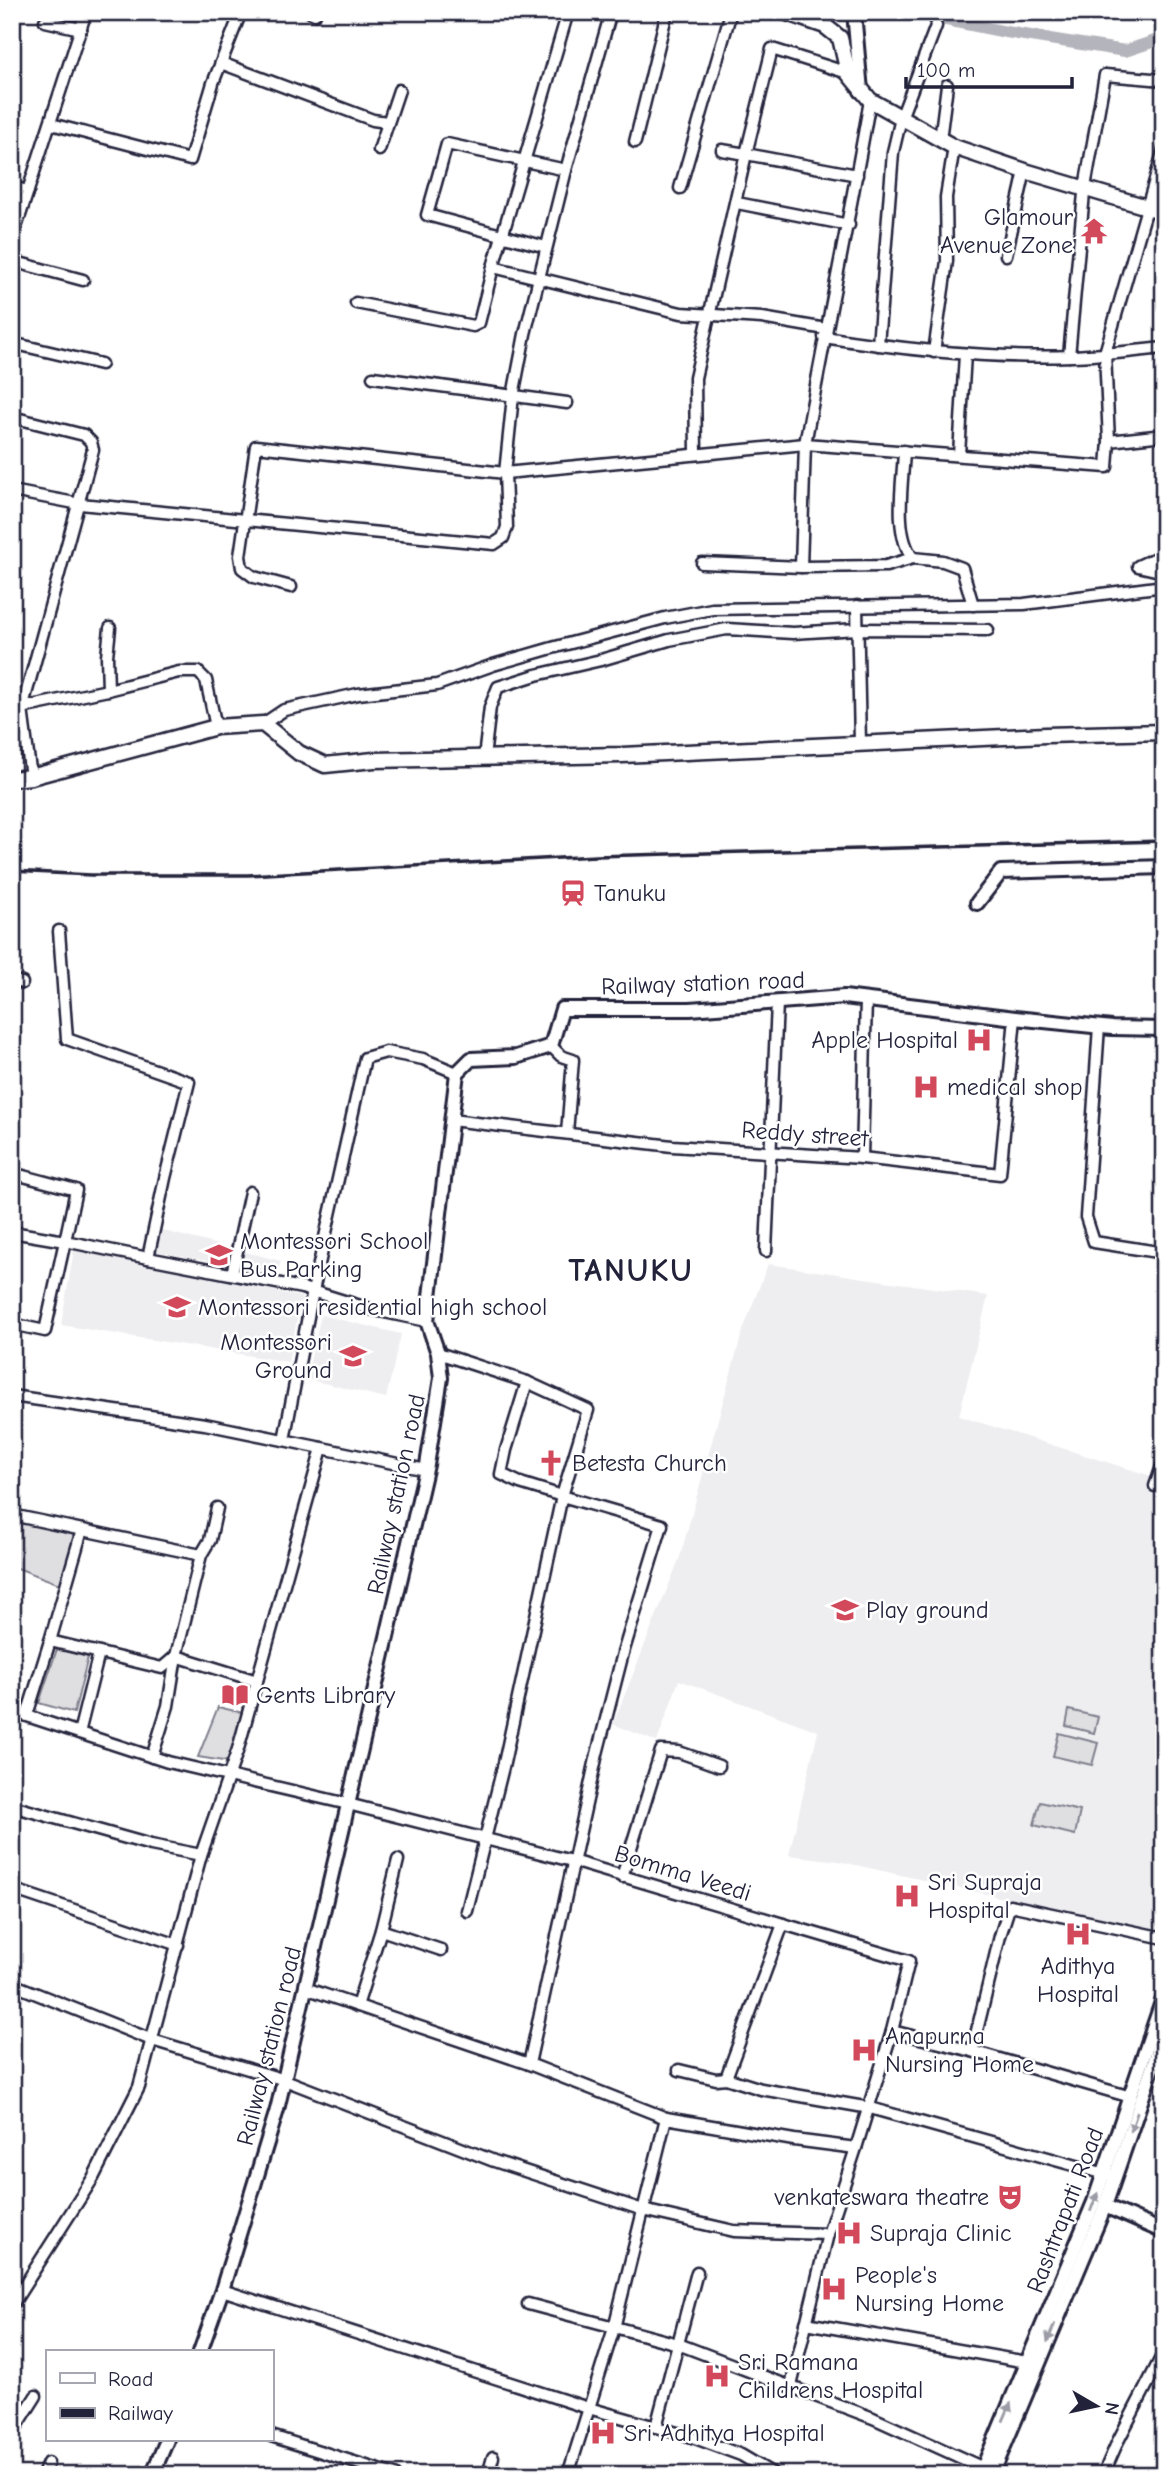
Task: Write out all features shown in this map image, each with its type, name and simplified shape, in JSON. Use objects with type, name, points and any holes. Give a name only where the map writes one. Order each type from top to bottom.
[{"type":"main road","points":[[784,12],[825,26],[840,38],[848,73],[866,95],[954,147],[1164,212]]},
{"type":"main road","points":[[12,779],[31,777],[216,727],[263,724],[299,753],[325,765],[373,760],[622,755],[1164,732]]},
{"type":"street","points":[[12,240],[86,12]]},
{"type":"street","points":[[51,124],[190,160],[221,63],[241,12]]},
{"type":"street","points":[[356,303],[476,325],[481,320],[502,234],[569,12]]},
{"type":"street","points":[[12,491],[80,504],[246,521],[494,544],[503,538],[507,527],[505,473],[513,396],[546,247],[611,12]]},
{"type":"street","points":[[635,142],[667,12]]},
{"type":"street","points":[[680,188],[731,12]]},
{"type":"street","points":[[801,567],[805,444],[825,333],[849,225],[866,95],[853,12]]},
{"type":"street","points":[[45,21],[81,29]]},
{"type":"street","points":[[878,345],[893,152],[901,118],[936,26]]},
{"type":"street","points":[[696,454],[695,378],[772,49],[848,73]]},
{"type":"street","points":[[221,63],[373,120],[387,122]]},
{"type":"street","points":[[1069,356],[1086,190],[1105,75],[1164,80]]},
{"type":"street","points":[[940,139],[947,85]]},
{"type":"street","points":[[379,150],[399,90]]},
{"type":"street","points":[[546,247],[427,215],[447,144],[523,163],[566,170]]},
{"type":"street","points":[[934,352],[947,261],[946,197],[954,147]]},
{"type":"street","points":[[291,587],[254,577],[243,568],[240,556],[256,446],[505,473],[805,444],[1107,467],[1109,441],[1105,353],[1164,149]]},
{"type":"street","points":[[722,150],[857,175]]},
{"type":"street","points":[[1006,255],[1025,171]]},
{"type":"street","points":[[12,187],[28,191]]},
{"type":"street","points":[[737,203],[849,225]]},
{"type":"street","points":[[12,261],[83,280]]},
{"type":"street","points":[[493,267],[681,313],[762,318],[878,345],[934,352],[1069,356],[1164,348]]},
{"type":"street","points":[[12,343],[101,364]]},
{"type":"street","points":[[959,456],[965,354]]},
{"type":"street","points":[[373,377],[567,403]]},
{"type":"street","points":[[12,417],[84,435],[91,442],[93,450],[80,504],[17,709],[31,777]]},
{"type":"street","points":[[1109,441],[1164,435]]},
{"type":"street","points":[[904,451],[902,522],[907,550],[913,558]]},
{"type":"street","points":[[1164,554],[1138,566],[1164,572]]},
{"type":"street","points":[[702,563],[801,567],[886,566],[913,558],[943,561],[962,568],[974,605]]},
{"type":"street","points":[[263,724],[284,710],[358,694],[437,685],[493,665],[665,618],[712,608],[1036,602],[1164,586]]},
{"type":"street","points":[[857,606],[860,743]]},
{"type":"street","points":[[108,690],[110,628]]},
{"type":"street","points":[[484,758],[489,708],[498,687],[668,640],[727,629],[793,633],[857,629],[988,630]]},
{"type":"street","points":[[17,709],[180,672],[198,672],[206,680],[216,727]]},
{"type":"street","points":[[977,903],[1001,872],[1164,867]]},
{"type":"street","points":[[59,932],[67,1039],[189,1082],[148,1258]]},
{"type":"street","name":"Railway station road","points":[[551,1046],[562,1009],[690,1009],[844,996],[1015,1018],[1164,1029]]},
{"type":"street","points":[[862,1158],[866,999]]},
{"type":"street","points":[[766,1251],[778,1003]]},
{"type":"street","name":"Reddy street","points":[[451,1120],[672,1146],[862,1158],[1000,1174],[1015,1018]]},
{"type":"street","points":[[1099,1026],[1086,1217],[1094,1241],[1164,1253]]},
{"type":"street","points":[[284,1440],[313,1292],[365,1058],[386,1052],[423,1059],[457,1073],[471,1059],[516,1057],[551,1046],[561,1056],[573,1060],[567,1133]]},
{"type":"street","name":"Railway station road","points":[[201,2350],[222,2290],[285,2080],[426,1470],[441,1378],[438,1353],[427,1321],[457,1073]]},
{"type":"street","points":[[12,1173],[76,1190],[45,1331],[12,1324]]},
{"type":"street","points":[[232,1274],[250,1192]]},
{"type":"street","points":[[12,1232],[232,1274],[427,1321]]},
{"type":"street","points":[[438,1353],[527,1382],[588,1410],[562,1496],[504,1763],[467,1911]]},
{"type":"street","points":[[527,1382],[501,1474],[520,1483],[662,1525],[624,1653],[572,1861],[529,2064]]},
{"type":"street","points":[[12,1396],[192,1422],[426,1470]]},
{"type":"street","points":[[12,2305],[93,2178],[139,2087],[201,1855],[229,1776],[322,1448]]},
{"type":"street","points":[[1155,1486],[1164,1461]]},
{"type":"street","points":[[152,1757],[168,1706],[176,1656],[201,1555],[211,1540],[217,1508]]},
{"type":"street","points":[[12,1515],[201,1555]]},
{"type":"street","points":[[27,1716],[82,1530]]},
{"type":"street","points":[[50,1641],[162,1668],[176,1656]]},
{"type":"street","points":[[79,1733],[99,1653]]},
{"type":"street","points":[[176,1656],[257,1681]]},
{"type":"street","points":[[12,1711],[152,1757],[485,1839]]},
{"type":"street","points":[[622,1877],[661,1751],[679,1752],[719,1766]]},
{"type":"street","points":[[12,1805],[151,1845],[201,1855]]},
{"type":"street","name":"Bomma Veedi","points":[[485,1839],[572,1861],[909,1961],[892,2031]]},
{"type":"street","points":[[357,2006],[382,1930],[398,1860]]},
{"type":"street","points":[[12,1889],[178,1945]]},
{"type":"street","points":[[972,2052],[1010,1905],[1164,1938]]},
{"type":"street","points":[[726,2078],[783,1924]]},
{"type":"street","points":[[382,1930],[441,1950]]},
{"type":"street","points":[[12,1984],[152,2040],[285,2080],[494,2161],[643,2210],[734,2231],[828,2234]]},
{"type":"street","points":[[305,1988],[529,2064],[666,2118],[856,2148]]},
{"type":"street","name":"Rashtrapati Road","points":[[987,2472],[1105,2206],[1110,2175],[1131,2097],[1164,1996]]},
{"type":"street","points":[[791,2386],[828,2234],[870,2108],[892,2031],[1131,2097]]},
{"type":"street","name":"Rashtrapati Road","points":[[987,2472],[1027,2362],[1110,2175],[1164,2034]]},
{"type":"street","points":[[678,2070],[716,2079],[726,2078],[761,2089],[870,2108],[1110,2175]]},
{"type":"street","points":[[568,2475],[614,2328],[666,2118]]},
{"type":"street","points":[[1105,2206],[1164,2232]]},
{"type":"street","points":[[656,2427],[696,2272]]},
{"type":"street","points":[[222,2290],[589,2409],[695,2438],[741,2455],[775,2475]]},
{"type":"street","points":[[528,2304],[678,2344],[873,2418],[987,2472]]},
{"type":"street","points":[[806,2323],[1027,2362]]},
{"type":"street","points":[[1103,2475],[1164,2352]]},
{"type":"street","points":[[12,2434],[36,2396]]},
{"type":"street","points":[[273,2437],[395,2475]]},
{"type":"street","points":[[152,2475],[166,2442]]},
{"type":"street","points":[[488,2475],[493,2457]]},
{"type":"street","points":[[43,2475],[48,2463]]},
{"type":"shaded area","name":"Montessori School Bus Parking","points":[[160,1230],[281,1261],[277,1274],[150,1250]]},
{"type":"shaded area","points":[[74,1250],[302,1297],[288,1362],[61,1325]]},
{"type":"shaded area","points":[[768,1264],[988,1296],[959,1416],[1164,1480],[1164,1934],[838,1861],[789,1855],[818,1731],[679,1680],[657,1742],[613,1724],[680,1557],[742,1333]]},
{"type":"shaded area","name":"Montessori Ground","points":[[321,1315],[401,1334],[386,1398],[306,1379]]},
{"type":"shaded area","points":[[12,1520],[75,1535],[62,1585],[12,1566]]},
{"type":"shaded area","points":[[57,1649],[88,1657],[74,1713],[39,1703]]},
{"type":"shaded area","points":[[218,1707],[243,1713],[230,1762],[198,1757]]},
{"type":"shaded area","points":[[1069,1710],[1098,1717],[1094,1733],[1066,1726]]},
{"type":"shaded area","points":[[1059,1733],[1098,1743],[1092,1765],[1053,1756]]},
{"type":"shaded area","points":[[1040,1802],[1080,1811],[1075,1835],[1034,1825]]},
{"type":"waterway","points":[[907,12],[1006,32],[1125,51],[1164,38]]},
{"type":"railway","points":[[12,871],[91,875],[248,875],[596,856],[1164,841]]},
{"type":"place","name":"Glamour Avenue Zone","points":[[1094,231]]},
{"type":"place","name":"Tanuku","points":[[573,893]]},
{"type":"place","name":"Apple Hospital","points":[[979,1040]]},
{"type":"place","name":"medical shop","points":[[926,1087]]},
{"type":"place","name":"Montessori School Bus Parking","points":[[219,1255]]},
{"type":"place","name":"Montessori residential high school","points":[[177,1307]]},
{"type":"place","name":"Montessori Ground","points":[[353,1356]]},
{"type":"place","name":"Betesta Church","points":[[551,1463]]},
{"type":"place","name":"Play ground","points":[[845,1610]]},
{"type":"place","name":"Gents Library","points":[[235,1695]]},
{"type":"place","name":"Sri Supraja Hospital","points":[[907,1896]]},
{"type":"place","name":"Adithya Hospital","points":[[1078,1934]]},
{"type":"place","name":"Anapurna Nursing Home","points":[[864,2050]]},
{"type":"place","name":"venkateswara theatre","points":[[1010,2197]]},
{"type":"place","name":"Supraja Clinic","points":[[849,2233]]},
{"type":"place","name":"People's Nursing Home","points":[[834,2289]]},
{"type":"place","name":"Sri Ramana Childrens Hospital","points":[[717,2376]]},
{"type":"place","name":"Sri Adhitya Hospital","points":[[603,2433]]},
{"type":"district","name":"TANUKU","points":[[631,1270]]}]
